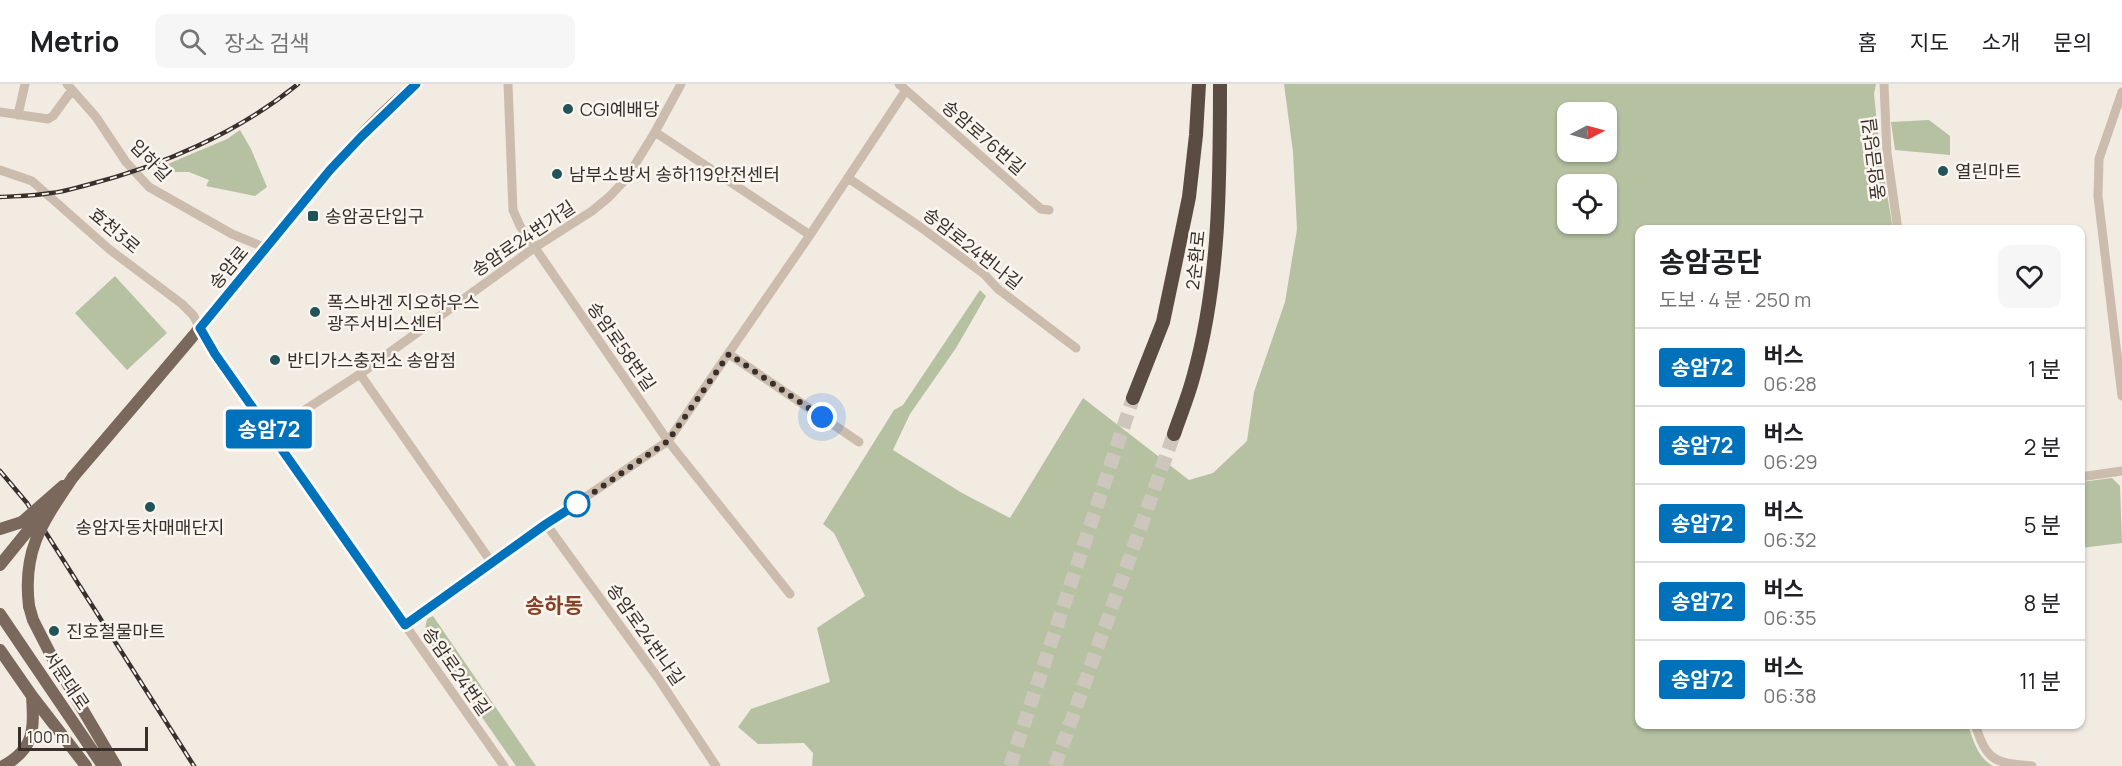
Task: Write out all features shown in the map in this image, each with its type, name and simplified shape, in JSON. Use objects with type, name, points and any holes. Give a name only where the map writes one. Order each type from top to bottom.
[{"type":"highway","name":"2순환로","points":[[1133,398],[1163,322],[1173,276],[1189,197],[1199,84]]},
{"type":"highway","name":"2순환로","points":[[1174,434],[1193,379],[1212,284],[1219,164],[1220,84]]},
{"type":"main road","name":"송암로","points":[[73,477],[361,137],[416,84]]},
{"type":"main road","points":[[0,529],[30,517],[73,477]]},
{"type":"main road","points":[[0,565],[73,477]]},
{"type":"main road","points":[[73,477],[37,536],[27,572],[29,606],[33,620],[54,661],[116,766]]},
{"type":"main road","name":"서문대로","points":[[0,614],[103,766]]},
{"type":"main road","name":"서문대로","points":[[0,650],[86,766]]},
{"type":"main road","points":[[3,766],[19,757],[28,746],[34,723],[32,696]]},
{"type":"street","points":[[18,115],[25,84]]},
{"type":"street","name":"송암로58번길","points":[[508,84],[513,210],[520,226],[668,441],[790,594]]},
{"type":"street","name":"송암로24번가길","points":[[272,432],[360,374],[534,248],[592,211],[618,189],[655,132],[681,84]]},
{"type":"street","name":"풍암금당길","points":[[1884,84],[1887,153],[1897,225]]},
{"type":"street","points":[[0,112],[48,119],[53,116],[70,87]]},
{"type":"street","name":"입하길","points":[[70,87],[92,112],[126,162],[150,187],[232,234],[266,248]]},
{"type":"street","points":[[405,625],[546,524],[668,441],[848,178],[902,87]]},
{"type":"street","name":"송암로76번길","points":[[902,87],[1041,209],[1049,210]]},
{"type":"street","points":[[2122,92],[2099,159],[2098,196],[2122,396]]},
{"type":"street","points":[[655,132],[810,235]]},
{"type":"street","name":"효천3로","points":[[0,170],[32,182],[109,249],[182,304],[193,315],[200,328]]},
{"type":"street","name":"송암로24번나길","points":[[848,178],[984,274],[998,289],[1076,348]]},
{"type":"street","name":"송암로24번길","points":[[200,328],[215,354],[272,432],[504,766]]},
{"type":"street","points":[[729,354],[860,442]]},
{"type":"street","points":[[360,374],[492,563]]},
{"type":"street","points":[[2085,476],[2122,471]]},
{"type":"street","name":"송암로24번나길","points":[[546,524],[658,678],[716,766]]},
{"type":"street","points":[[1977,729],[1986,752],[1996,760],[2032,766]]},
{"type":"green space","points":[[1284,84],[1876,84],[1874,94],[1880,153],[1892,225],[1635,225],[1635,729],[1969,729],[1983,758],[1993,766],[812,766],[813,753],[804,743],[758,744],[738,727],[751,709],[830,682],[817,628],[865,596],[834,533],[823,524],[894,410],[903,405],[980,290],[986,296],[956,348],[910,414],[893,450],[962,493],[1010,518],[1083,398],[1189,480],[1213,473],[1247,441],[1254,392],[1285,302],[1297,229],[1293,152]]},
{"type":"green space","points":[[1929,120],[1950,136],[1950,155],[1895,150],[1891,122]]},
{"type":"green space","points":[[240,130],[251,149],[267,187],[255,196],[206,186],[209,180],[189,172],[169,172],[163,166],[227,139]]},
{"type":"green space","points":[[115,276],[167,333],[127,370],[75,313]]},
{"type":"green space","points":[[2112,478],[2120,486],[2122,543],[2085,548],[2085,481]]},
{"type":"green space","points":[[433,616],[536,766],[516,766],[424,634],[427,619]]},
{"type":"tunnel","points":[[1010,766],[1133,398]]},
{"type":"tunnel","points":[[1055,766],[1174,434]]},
{"type":"railway","points":[[0,197],[64,191],[170,158],[250,118],[298,84]]},
{"type":"railway","points":[[0,471],[27,503],[194,766]]},
{"type":"bus line","name":"송암72","points":[[416,84],[330,170],[200,328],[215,354],[272,432],[405,625],[577,504]]},
{"type":"place","name":"CGI예배당","points":[[568,109]]},
{"type":"place","name":"열린마트","points":[[1943,171]]},
{"type":"place","name":"남부소방서 송하119안전센터","points":[[557,174]]},
{"type":"place","name":"송암공단입구","points":[[313,216]]},
{"type":"place","name":"폭스바겐 지오하우스 광주서비스센터","points":[[315,312]]},
{"type":"place","name":"반디가스충전소 송암점","points":[[275,360]]},
{"type":"place","name":"송암자동차매매단지","points":[[150,507]]},
{"type":"place","name":"진호철물마트","points":[[54,631]]},
{"type":"district","name":"송하동","points":[[554,605]]},
{"type":"route","points":[[577,504],[668,441],[729,354],[822,417]]}]
